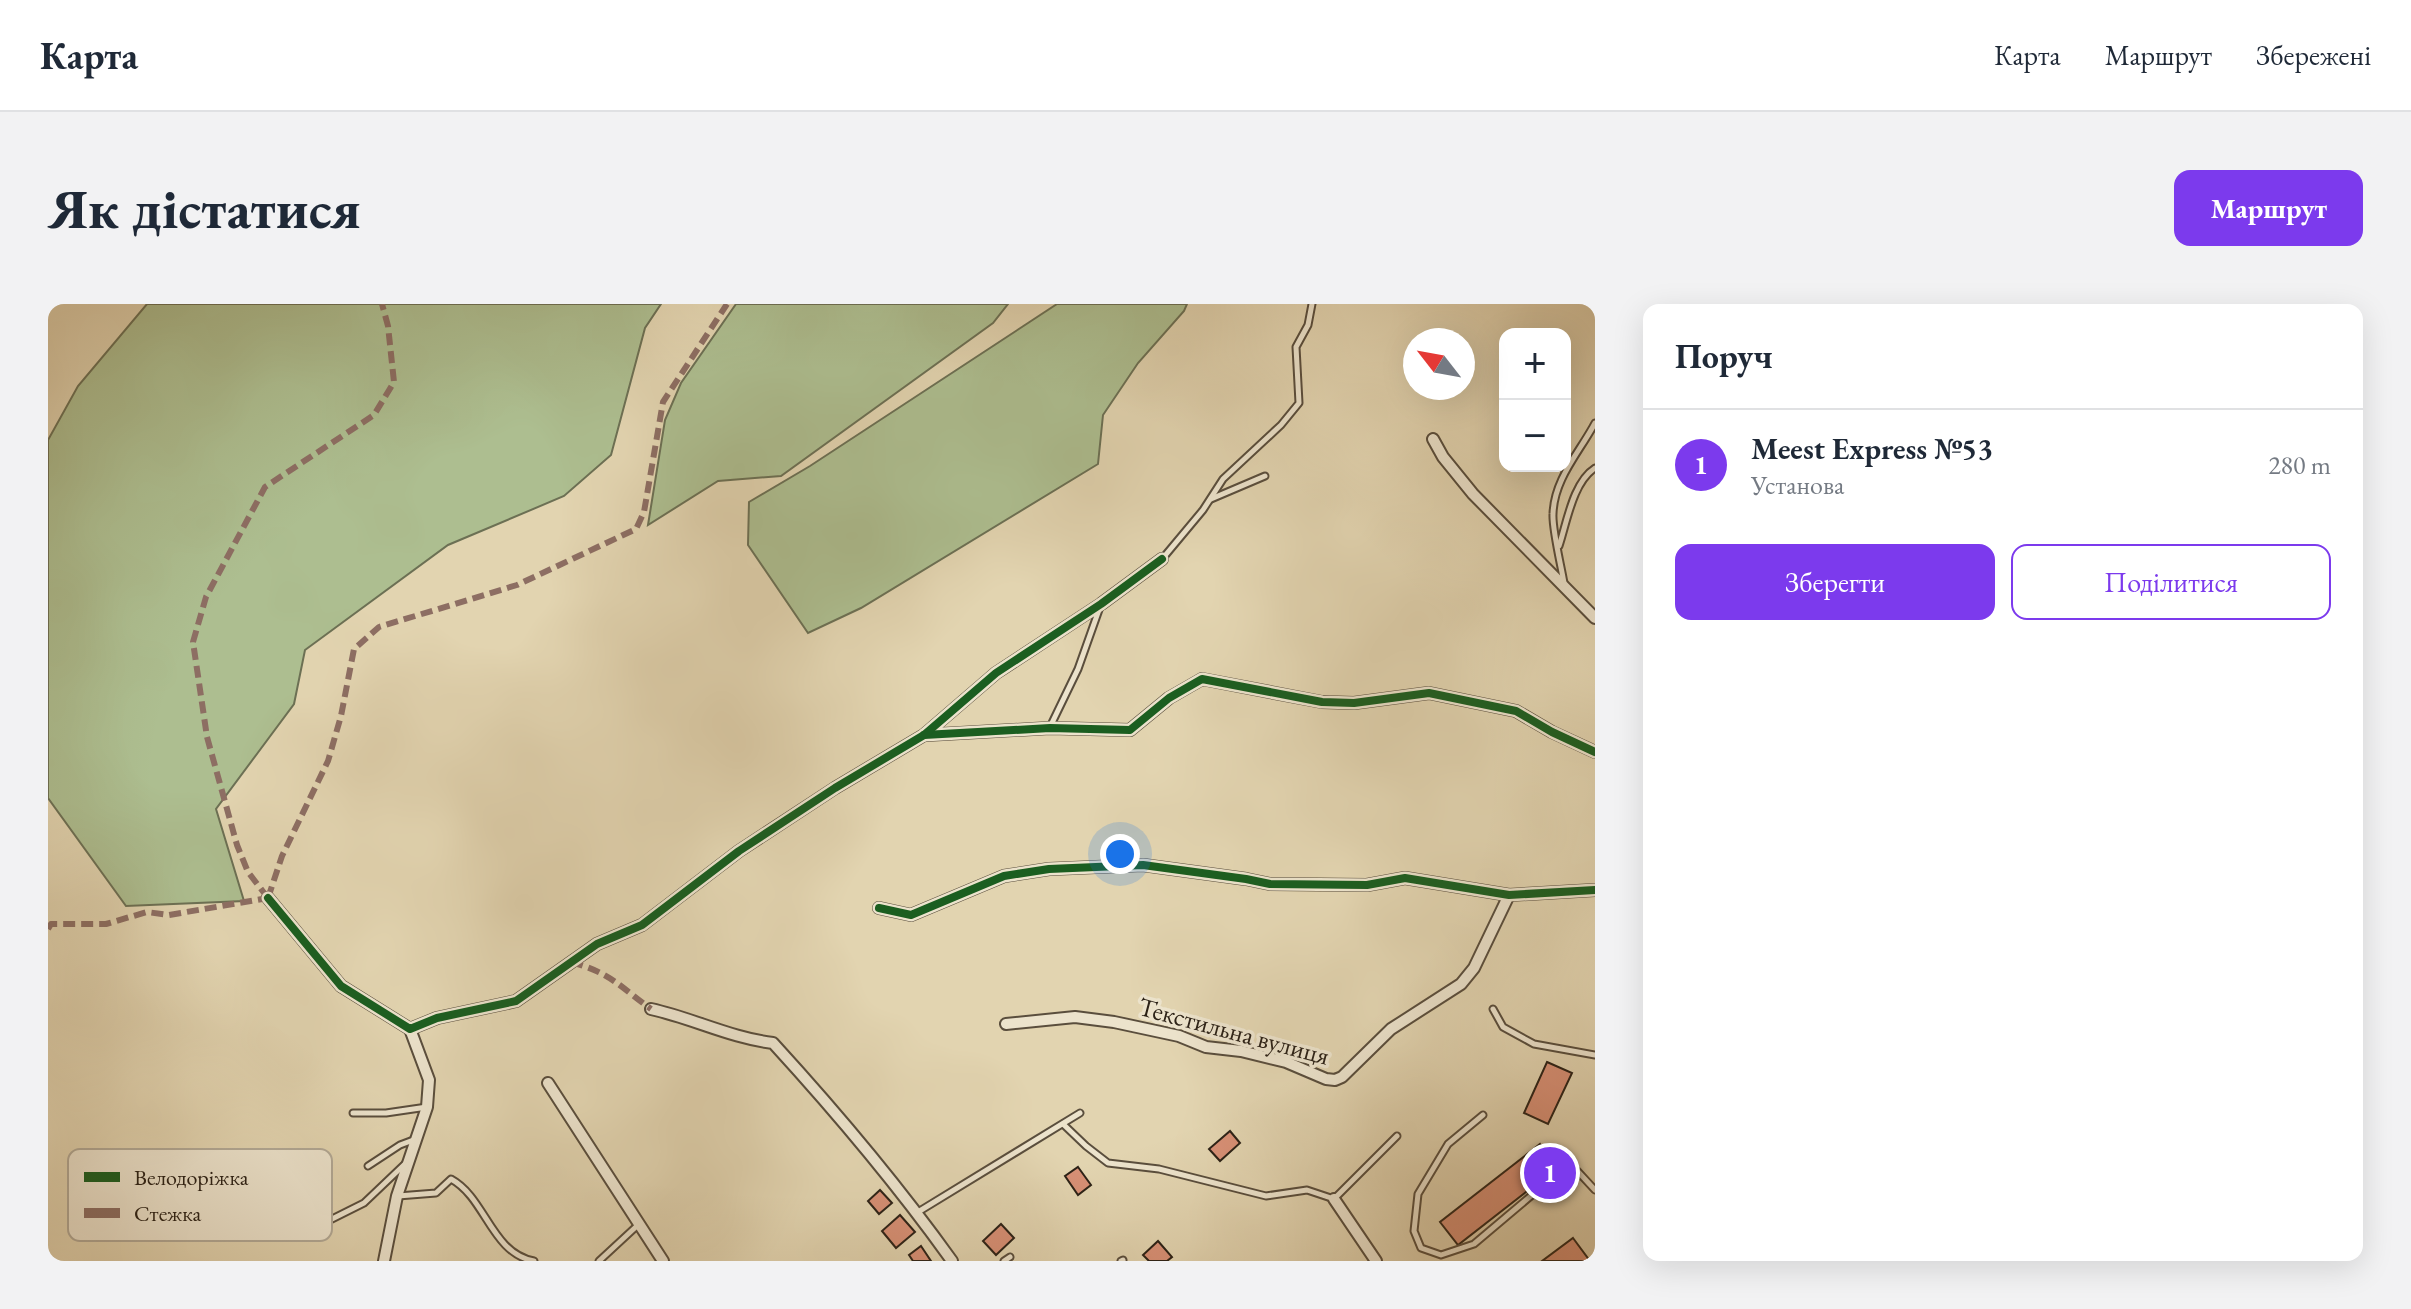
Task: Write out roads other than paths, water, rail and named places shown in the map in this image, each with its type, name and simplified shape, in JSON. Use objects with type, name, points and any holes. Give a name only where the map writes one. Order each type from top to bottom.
[{"type":"street","points":[[1433,439],[1443,457],[1473,494],[1595,618]]},
{"type":"street","points":[[410,1029],[437,1018],[516,1001],[597,944],[642,925],[751,843],[924,735],[996,673],[1101,604],[1162,559]]},
{"type":"street","points":[[924,735],[1050,728],[1130,730],[1169,698],[1202,679],[1322,702],[1354,703],[1429,693],[1516,711],[1595,752]]},
{"type":"street","points":[[879,908],[911,915],[1004,876],[1049,869],[1143,865],[1270,884],[1367,885],[1405,878],[1509,895],[1595,890]]},
{"type":"street","name":"Текстильна вулиця","points":[[1006,1024],[1075,1017],[1114,1022],[1179,1036],[1206,1047],[1241,1051],[1286,1062],[1318,1077],[1335,1080],[1342,1077],[1391,1029],[1461,984],[1474,968],[1509,895]]},
{"type":"street","points":[[268,898],[341,986],[410,1029],[429,1080],[427,1107],[397,1196],[384,1261]]},
{"type":"street","points":[[651,1009],[749,1040],[773,1043],[840,1117],[918,1213],[952,1261]]},
{"type":"street","points":[[548,1083],[663,1261]]},
{"type":"street","points":[[1334,1199],[1376,1261]]},
{"type":"lane","points":[[1162,559],[1182,538],[1223,479],[1281,425],[1299,403],[1296,347],[1308,325],[1312,304]]},
{"type":"lane","points":[[1565,588],[1552,515],[1568,465],[1595,423]]},
{"type":"lane","points":[[1559,547],[1580,487],[1595,468]]},
{"type":"lane","points":[[1210,499],[1265,476]]},
{"type":"lane","points":[[1050,728],[1078,669],[1101,604]]},
{"type":"lane","points":[[1493,1009],[1503,1027],[1534,1044],[1595,1055]]},
{"type":"lane","points":[[353,1113],[386,1113],[427,1107]]},
{"type":"lane","points":[[918,1213],[1080,1113]]},
{"type":"lane","points":[[1483,1115],[1448,1144],[1418,1194],[1414,1231],[1421,1248],[1441,1255],[1474,1244],[1570,1163],[1595,1190]]},
{"type":"lane","points":[[1063,1124],[1108,1163],[1159,1169],[1266,1196],[1307,1190],[1334,1199],[1397,1136]]},
{"type":"lane","points":[[368,1166],[417,1138]]},
{"type":"lane","points":[[332,1219],[364,1203],[410,1159]]},
{"type":"lane","points":[[397,1196],[436,1193],[451,1179],[463,1186],[492,1230],[518,1258],[534,1261]]},
{"type":"lane","points":[[599,1261],[639,1224]]},
{"type":"place","name":"Meest Express №53","points":[[1550,1173]]}]
